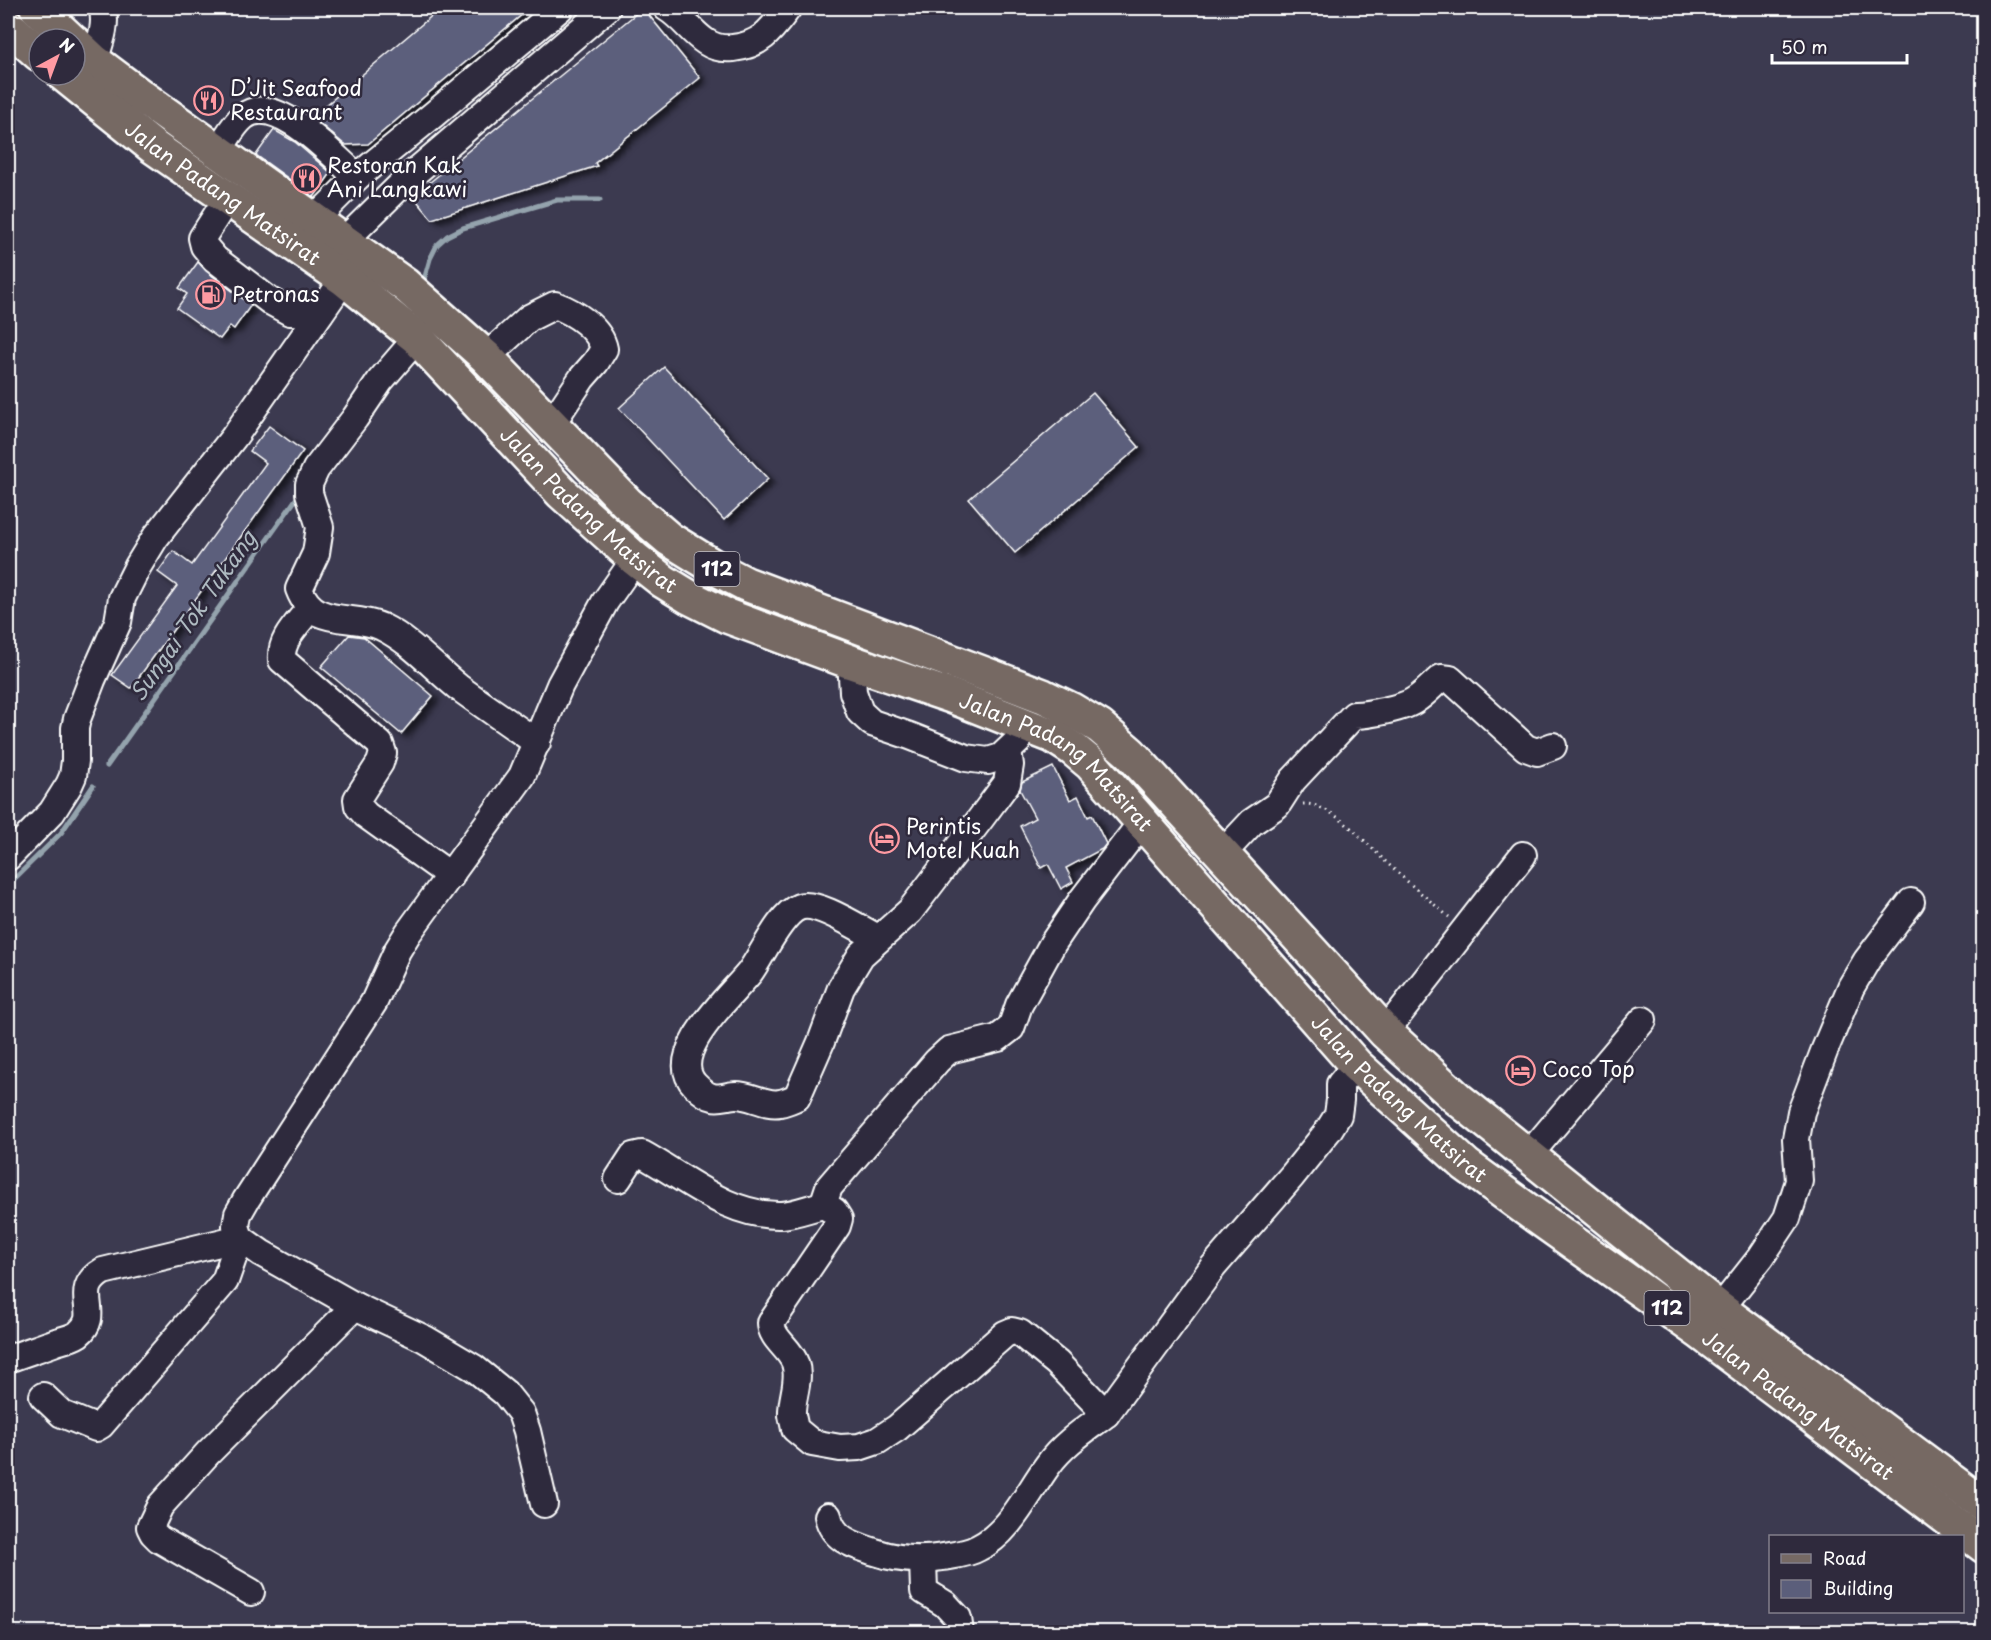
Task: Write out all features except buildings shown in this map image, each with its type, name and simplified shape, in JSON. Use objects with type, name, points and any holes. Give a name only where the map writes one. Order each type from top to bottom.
[{"type":"main road","points":[[37,8],[57,27]]},
{"type":"main road","points":[[8,26],[27,43]]},
{"type":"main road","name":"Jalan Padang Matsirat","points":[[87,54],[142,97],[405,285],[486,357],[550,426],[627,503],[669,539],[746,584],[1043,696],[1100,727],[1130,753],[1385,1032],[1458,1099],[1720,1309],[1983,1505]]},
{"type":"main road","name":"Jalan Padang Matsirat","points":[[79,87],[152,146],[344,279],[417,338],[562,493],[635,559],[663,580],[689,597],[727,616],[951,696],[1053,736],[1073,749],[1091,764],[1356,1065],[1466,1165],[1710,1340],[1983,1546]]},
{"type":"main road","points":[[1356,1065],[1385,1032]]},
{"type":"street","points":[[87,50],[100,42],[105,15],[102,8]]},
{"type":"street","points":[[314,220],[357,177],[560,8]]},
{"type":"street","points":[[344,241],[407,179],[607,8]]},
{"type":"street","points":[[667,8],[677,14],[705,42],[722,49],[757,42],[775,25],[788,8]]},
{"type":"street","points":[[218,150],[242,117],[253,111],[262,110],[283,116],[296,125],[357,177]]},
{"type":"street","points":[[227,199],[202,238],[204,246],[215,259],[270,301],[290,312],[320,313]]},
{"type":"street","points":[[8,857],[52,812],[69,785],[75,760],[77,719],[118,622],[122,598],[138,566],[155,538],[234,437],[344,279]]},
{"type":"street","points":[[486,357],[529,318],[555,305],[569,310],[594,330],[602,340],[604,349],[550,426]]},
{"type":"street","points":[[417,338],[380,381],[316,469],[309,484],[309,493],[320,526],[316,553],[299,589],[303,600],[310,608],[321,614],[371,624],[391,633],[427,659],[457,686],[537,743]]},
{"type":"street","points":[[544,1504],[530,1440],[521,1413],[505,1393],[474,1368],[425,1339],[355,1305],[261,1253],[240,1238],[236,1226],[238,1214],[246,1200],[374,1002],[397,951],[408,933],[522,776],[564,676],[605,602],[635,559]]},
{"type":"street","points":[[310,608],[284,642],[281,652],[282,660],[380,744],[383,753],[380,763],[357,799],[358,806],[366,815],[451,876]]},
{"type":"street","points":[[851,662],[853,692],[860,712],[872,723],[966,758],[988,761],[1001,757],[1031,728]]},
{"type":"street","points":[[1222,854],[1252,822],[1277,805],[1293,780],[1354,715],[1365,715],[1407,705],[1441,678],[1450,679],[1464,690],[1526,748],[1537,752],[1552,747]]},
{"type":"street","points":[[878,938],[828,912],[809,905],[797,908],[778,928],[750,971],[703,1028],[688,1052],[686,1068],[690,1080],[701,1091],[714,1098],[747,1095],[779,1104],[798,1097],[841,988],[861,955],[909,911],[1007,783],[1010,765],[1008,751]]},
{"type":"street","points":[[823,1205],[829,1187],[937,1061],[949,1050],[998,1038],[1011,1028],[1019,1005],[1053,943],[1082,900],[1142,822]]},
{"type":"street","points":[[1385,1032],[1523,855]]},
{"type":"street","points":[[1720,1309],[1761,1257],[1787,1218],[1799,1181],[1796,1138],[1801,1112],[1851,987],[1867,960],[1911,902]]},
{"type":"street","points":[[1528,1156],[1643,1020]]},
{"type":"street","points":[[828,1516],[835,1533],[850,1544],[893,1558],[923,1560],[977,1549],[988,1542],[1028,1497],[1048,1465],[1060,1451],[1106,1414],[1213,1267],[1328,1131],[1338,1115],[1340,1084],[1356,1065]]},
{"type":"street","points":[[618,1179],[633,1156],[642,1154],[702,1191],[743,1210],[785,1215],[823,1205],[834,1211],[839,1219],[837,1226],[771,1323],[773,1334],[787,1348],[795,1363],[797,1379],[792,1414],[795,1429],[812,1443],[840,1448],[859,1447],[877,1441],[897,1428],[1005,1334],[1012,1331],[1020,1333],[1057,1363],[1106,1414]]},
{"type":"street","points":[[8,1359],[77,1335],[87,1324],[89,1311],[87,1286],[103,1271],[240,1238]]},
{"type":"street","points":[[43,1396],[62,1414],[96,1428],[101,1425],[225,1281],[240,1238]]},
{"type":"street","points":[[251,1592],[159,1539],[150,1527],[152,1518],[208,1453],[355,1305]]},
{"type":"street","points":[[923,1560],[924,1591],[945,1604],[958,1618],[960,1632]]},
{"type":"path","points":[[1277,805],[1311,803],[1337,817],[1464,930]]},
{"type":"waterway","name":"Sungai Tok Tukang","points":[[424,280],[437,245],[447,236],[463,228],[557,200],[600,200]]},
{"type":"waterway","name":"Sungai Tok Tukang","points":[[107,766],[301,492]]},
{"type":"waterway","name":"Sungai Tok Tukang","points":[[8,885],[61,833],[93,786]]},
{"type":"place","name":"D’Jit Seafood Restaurant","points":[[209,101]]},
{"type":"place","name":"Restoran Kak Ani Langkawi","points":[[306,178]]},
{"type":"place","name":"Petronas","points":[[211,295]]},
{"type":"place","name":"Perintis Motel Kuah","points":[[885,839]]},
{"type":"place","name":"Coco Top","points":[[1521,1070]]}]
